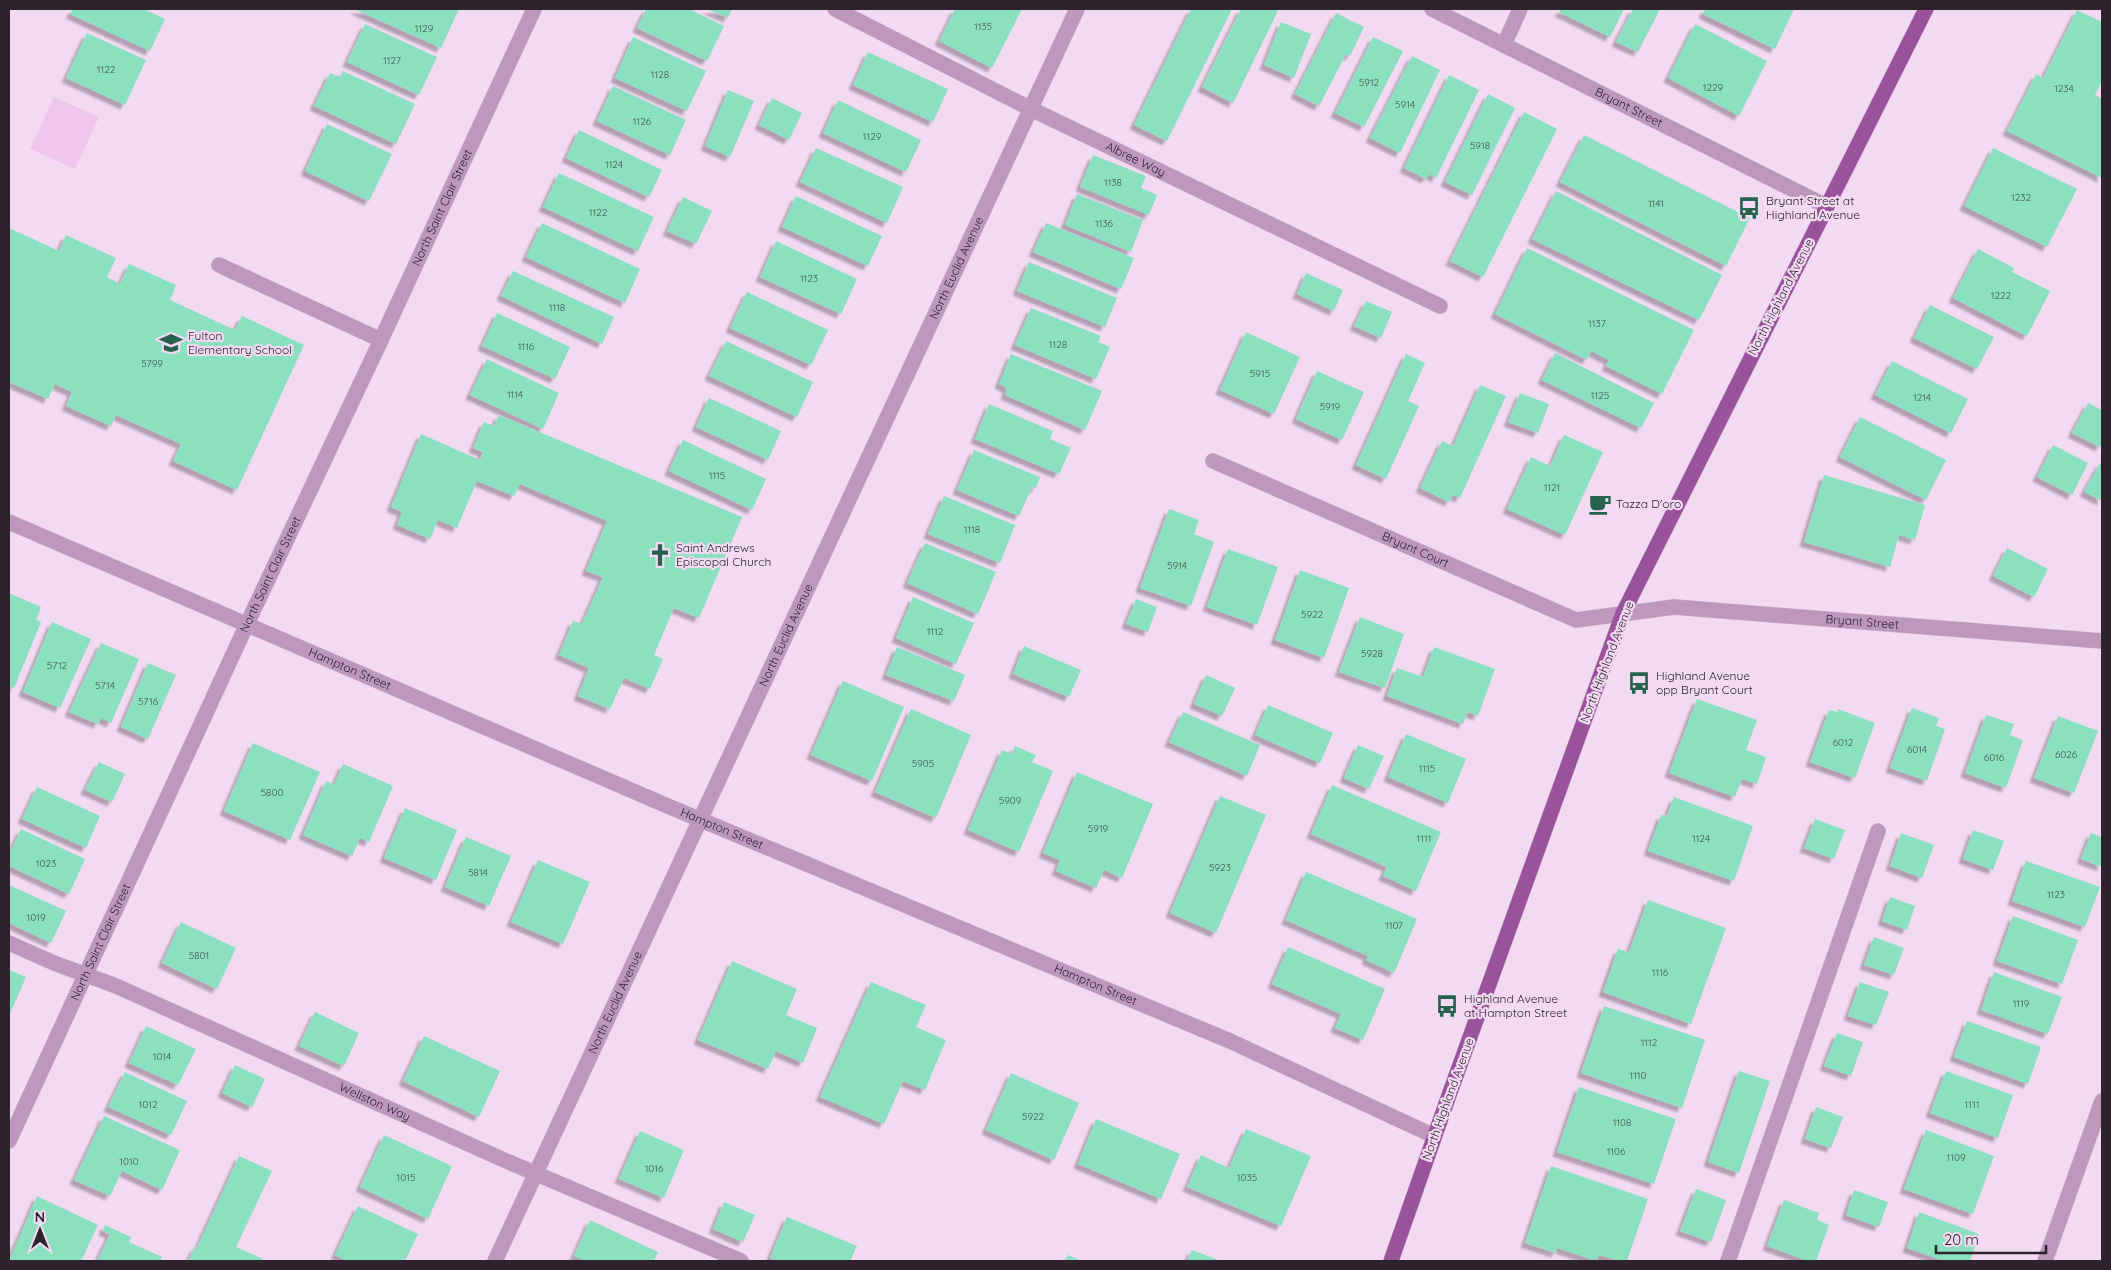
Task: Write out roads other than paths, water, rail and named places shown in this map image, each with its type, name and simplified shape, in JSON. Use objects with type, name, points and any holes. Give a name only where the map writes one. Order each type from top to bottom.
[{"type":"main road","name":"North Highland Avenue","points":[[1390,1261],[1623,613],[1926,9]]},
{"type":"street","name":"North Saint Clair Street","points":[[9,1141],[247,624],[534,9]]},
{"type":"street","name":"Albree Way","points":[[835,9],[1031,109],[1440,306]]},
{"type":"street","name":"North Euclid Avenue","points":[[495,1261],[1077,9]]},
{"type":"street","name":"Bryant Street","points":[[1432,9],[1826,206]]},
{"type":"street","points":[[1504,44],[1520,9]]},
{"type":"street","points":[[219,265],[381,340]]},
{"type":"street","name":"Bryant Court","points":[[1212,461],[1576,620],[1623,613]]},
{"type":"street","name":"Hampton Street","points":[[9,522],[701,819],[1230,1041],[1434,1136]]},
{"type":"street","name":"Bryant Street","points":[[1623,613],[1674,607],[2102,641]]},
{"type":"street","points":[[1728,1261],[1878,831]]},
{"type":"street","name":"Wellston Way","points":[[9,943],[116,986],[536,1173],[741,1261]]},
{"type":"street","points":[[2046,1261],[2102,1101]]},
{"type":"place","name":"Bryant Street at Highland Avenue","points":[[1749,208]]},
{"type":"place","name":"Fulton Elementary School","points":[[171,343]]},
{"type":"place","name":"Tazza D'oro","points":[[1600,504]]},
{"type":"place","name":"Saint Andrews Episcopal Church","points":[[660,555]]},
{"type":"place","name":"Highland Avenue opp Bryant Court","points":[[1639,683]]},
{"type":"place","name":"Highland Avenue at Hampton Street","points":[[1447,1006]]}]
